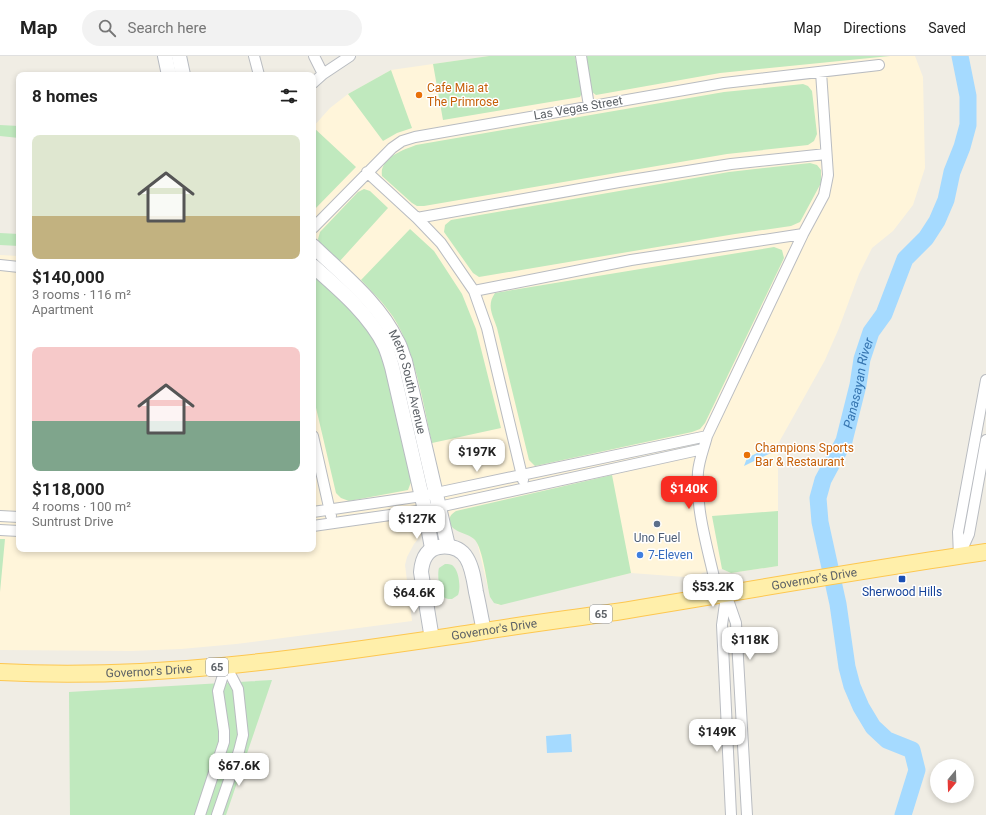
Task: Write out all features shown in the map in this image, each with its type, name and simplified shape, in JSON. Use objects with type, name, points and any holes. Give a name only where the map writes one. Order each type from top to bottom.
[{"type":"main road","name":"Governor's Drive","points":[[0,672],[89,674],[226,666],[319,656],[777,586],[866,570],[986,552]]},
{"type":"street","points":[[165,56],[168,72]]},
{"type":"street","points":[[179,56],[182,72]]},
{"type":"street","points":[[254,56],[258,72]]},
{"type":"street","points":[[314,56],[323,74]]},
{"type":"street","points":[[316,80],[350,56]]},
{"type":"street","points":[[581,56],[589,106]]},
{"type":"street","name":"Las Vegas Street","points":[[316,225],[392,148],[402,141],[415,136],[724,83],[880,65]]},
{"type":"street","points":[[747,815],[736,623],[722,594],[700,509],[698,470],[707,436],[803,234],[824,195],[828,175],[821,72]]},
{"type":"street","points":[[418,218],[619,182],[731,164],[826,154]]},
{"type":"street","points":[[367,172],[418,218],[441,243],[474,291],[487,328],[524,488]]},
{"type":"street","points":[[474,291],[631,260],[803,234]]},
{"type":"street","name":"Metro South Avenue","points":[[316,249],[348,279],[377,310],[398,342],[405,361],[448,546]]},
{"type":"street","points":[[0,265],[16,267]]},
{"type":"street","name":"Metro South Avenue","points":[[316,269],[340,290],[367,318],[385,347],[392,367],[432,548]]},
{"type":"street","points":[[959,556],[958,532],[986,380]]},
{"type":"street","points":[[438,500],[522,476],[707,436]]},
{"type":"street","points":[[959,556],[968,534],[986,440]]},
{"type":"street","points":[[316,526],[332,524],[438,500],[524,488],[703,449]]},
{"type":"street","points":[[316,450],[332,524]]},
{"type":"street","points":[[316,512],[423,503]]},
{"type":"street","points":[[0,516],[16,517]]},
{"type":"street","points":[[0,530],[16,531]]},
{"type":"street","points":[[432,639],[420,572],[422,562],[432,548],[448,546],[463,553],[469,560],[484,631]]},
{"type":"street","points":[[722,594],[722,625],[731,815]]},
{"type":"street","points":[[200,815],[224,742],[224,731],[218,691],[226,666]]},
{"type":"street","points":[[217,815],[243,735],[238,689],[226,666]]},
{"type":"shaded area","points":[[489,56],[915,56],[923,77],[925,168],[913,205],[893,231],[872,248],[859,274],[839,328],[825,360],[778,444],[778,566],[731,573],[722,569],[702,573],[698,578],[631,573],[498,605],[490,597],[477,542],[470,535],[454,529],[450,524],[449,518],[421,524],[422,534],[414,544],[407,557],[405,565],[412,621],[236,644],[181,649],[131,651],[0,650],[0,255],[16,256],[16,552],[316,552],[316,124],[330,108],[348,94],[391,70]]},
{"type":"green space","points":[[489,56],[575,56],[582,93],[580,97],[443,120],[433,64]]},
{"type":"green space","points":[[586,56],[890,56],[720,73],[596,95],[592,92]]},
{"type":"green space","points":[[391,70],[412,128],[397,133],[383,141],[348,94]]},
{"type":"green space","points":[[803,84],[808,86],[812,91],[817,134],[814,141],[808,145],[727,154],[424,206],[417,206],[412,203],[382,176],[384,164],[388,160],[399,152],[416,145],[724,92]]},
{"type":"green space","points":[[0,125],[16,126],[16,138],[0,136]]},
{"type":"green space","points":[[316,130],[356,167],[316,208]]},
{"type":"green space","points":[[810,163],[817,165],[821,170],[821,183],[800,222],[791,226],[479,277],[473,273],[444,232],[445,225],[451,220],[729,172]]},
{"type":"green space","points":[[364,189],[370,191],[388,208],[339,262],[320,244],[318,239],[320,232],[358,192]]},
{"type":"green space","points":[[410,229],[434,251],[462,294],[476,329],[501,428],[432,443],[421,392],[405,339],[388,310],[361,280]]},
{"type":"green space","points":[[0,233],[16,234],[16,246],[0,245]]},
{"type":"green space","points":[[774,247],[782,250],[784,258],[705,423],[700,429],[535,466],[529,460],[497,328],[491,310],[491,302],[495,293]]},
{"type":"green space","points":[[316,278],[360,320],[367,328],[377,345],[386,369],[411,482],[408,490],[349,501],[341,498],[336,493],[316,408]]},
{"type":"green space","points":[[612,475],[631,573],[501,605],[494,603],[490,597],[478,544],[469,536],[452,527],[449,522],[451,515],[456,511]]},
{"type":"green space","points":[[778,511],[778,566],[731,573],[722,569],[712,516]]},
{"type":"green space","points":[[0,539],[5,539],[0,592]]},
{"type":"green space","points":[[445,564],[450,564],[453,566],[456,569],[458,576],[459,592],[458,595],[452,599],[443,596],[439,584],[439,568]]},
{"type":"green space","points":[[272,680],[226,815],[70,815],[69,692]]},
{"type":"water","points":[[769,447],[771,453],[744,466],[747,458]]},
{"type":"water","points":[[571,734],[572,752],[547,753],[546,736]]},
{"type":"waterway","name":"Panasayan River","points":[[903,815],[917,770],[912,750],[887,740],[873,727],[861,707],[852,686],[847,667],[838,604],[820,522],[818,498],[823,480],[844,441],[858,385],[862,359],[871,332],[884,314],[905,259],[926,238],[937,221],[946,200],[952,172],[962,147],[968,125],[968,96],[960,56]]},
{"type":"place","name":"Cafe Mia at The Primrose","points":[[419,95]]},
{"type":"place","name":"Champions Sports Bar & Restaurant","points":[[747,455]]},
{"type":"place","name":"Uno Fuel","points":[[657,524]]},
{"type":"place","name":"7-Eleven","points":[[640,555]]},
{"type":"place","name":"Sherwood Hills","points":[[902,579]]}]
